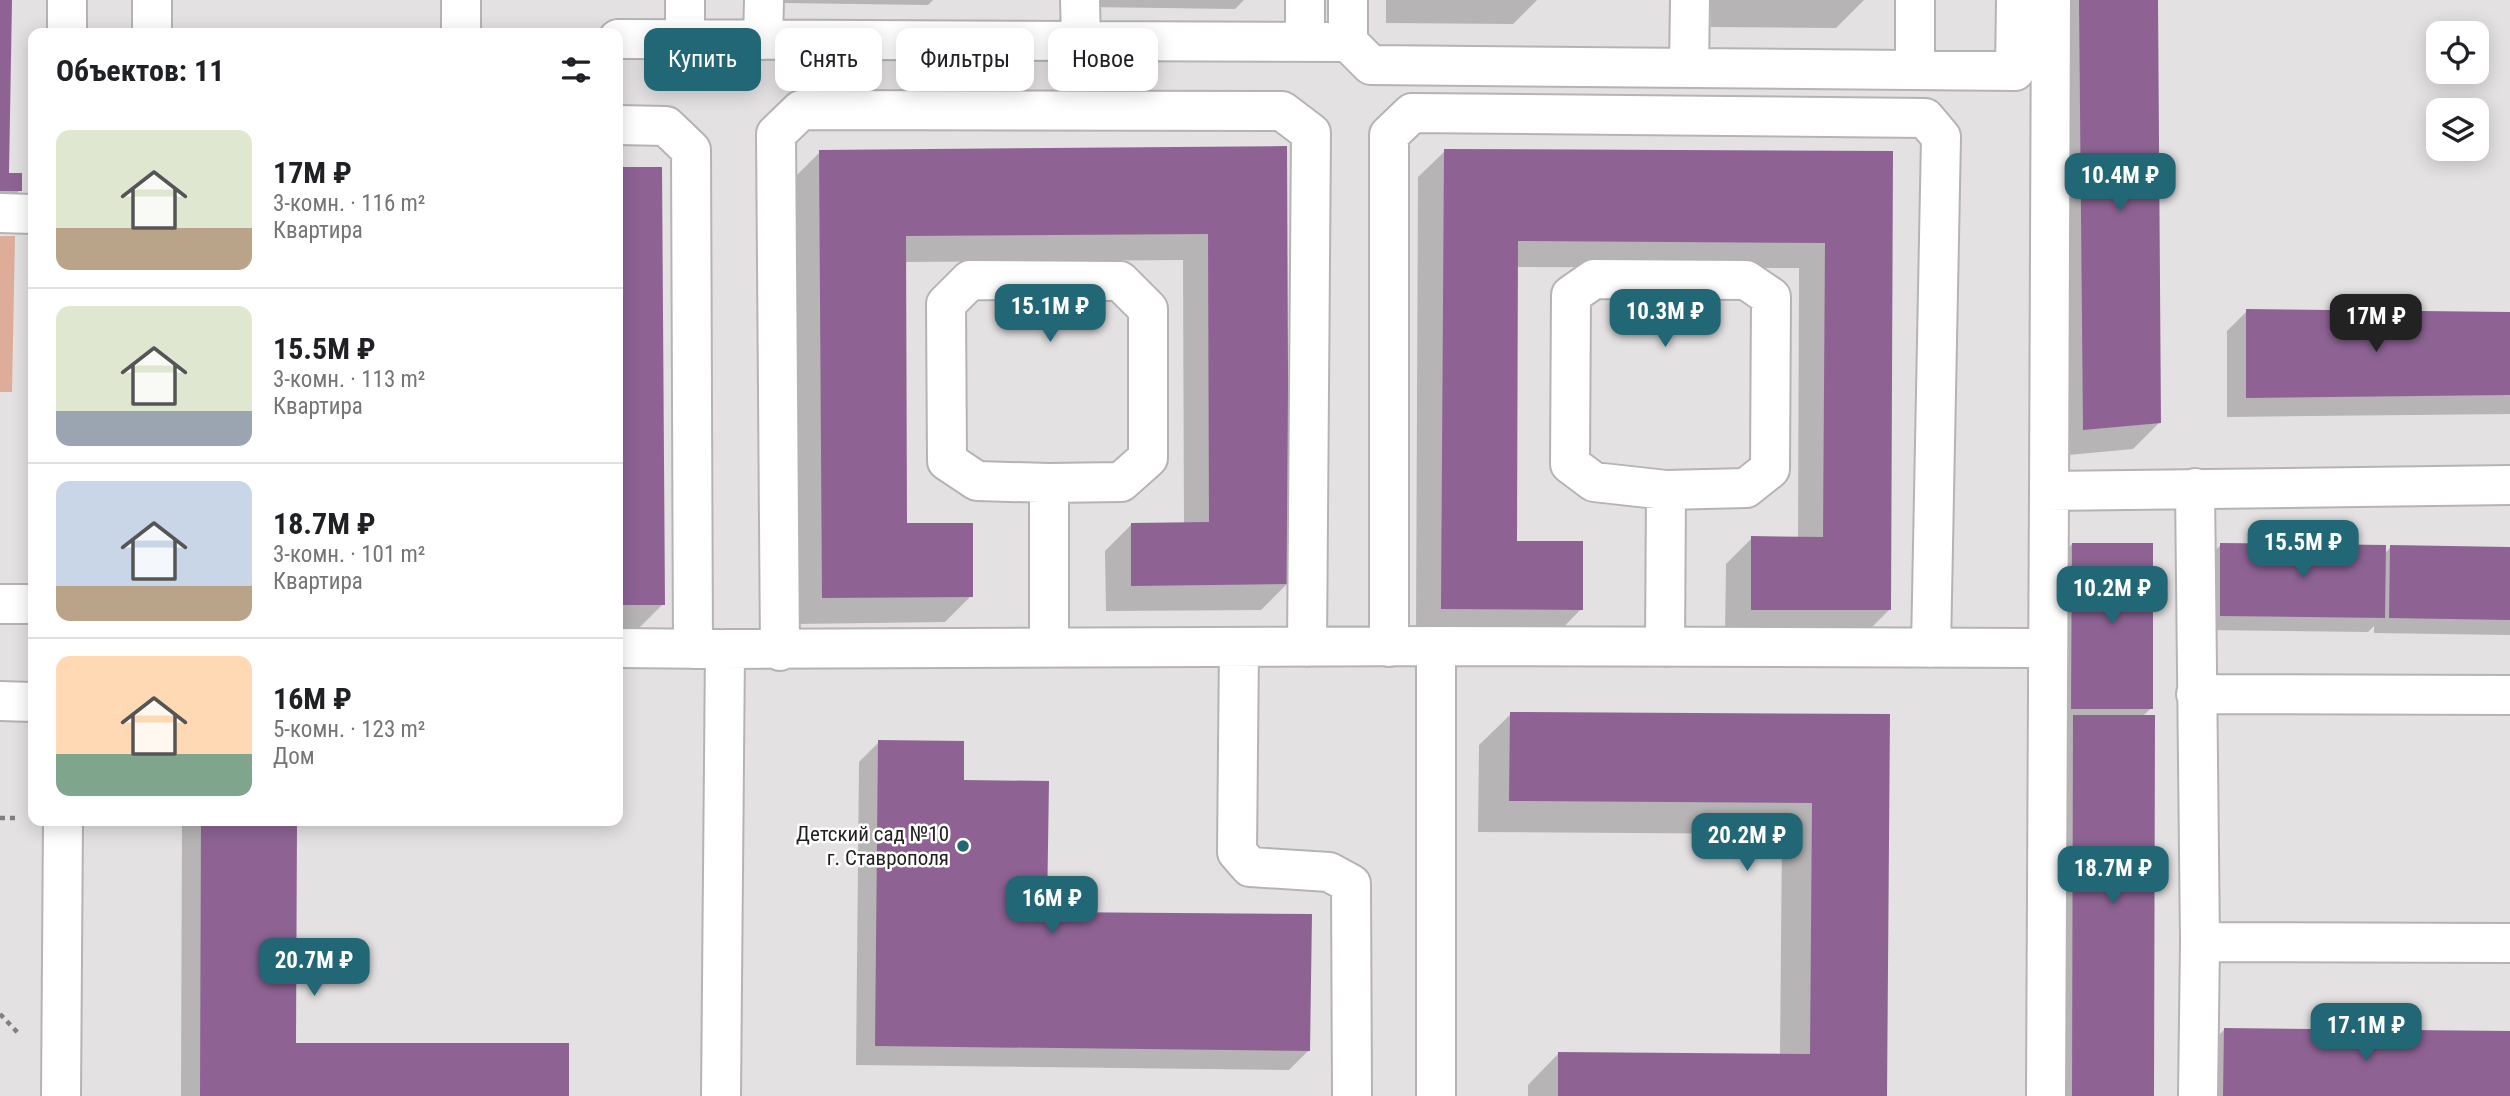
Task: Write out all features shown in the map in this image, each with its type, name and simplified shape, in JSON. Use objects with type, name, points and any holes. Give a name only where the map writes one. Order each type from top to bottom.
[{"type":"street","points":[[67,0],[67,28]]},
{"type":"street","points":[[152,0],[152,28]]},
{"type":"street","points":[[461,0],[461,28]]},
{"type":"street","points":[[685,0],[685,28]]},
{"type":"street","points":[[764,0],[763,40],[1048,41]]},
{"type":"street","points":[[1080,0],[1081,28]]},
{"type":"street","points":[[1305,0],[1305,42]]},
{"type":"street","points":[[1348,0],[1348,42]]},
{"type":"street","points":[[1689,68],[1690,0]]},
{"type":"street","points":[[1915,70],[1916,0]]},
{"type":"street","points":[[1158,41],[1348,42],[1371,65],[2015,71],[2016,0]]},
{"type":"street","points":[[2046,1096],[2051,0]]},
{"type":"street","points":[[623,38],[644,38]]},
{"type":"street","points":[[780,651],[776,134],[801,110],[1282,111],[1311,133],[1307,647]]},
{"type":"street","points":[[1389,647],[1389,135],[1412,113],[1924,118],[1941,137],[1931,648]]},
{"type":"street","points":[[623,125],[666,126],[691,150],[709,649],[721,1096]]},
{"type":"street","points":[[0,213],[28,214]]},
{"type":"street","points":[[1594,279],[1746,280],[1771,297],[1770,469],[1746,488],[1667,490],[1594,482],[1570,464],[1571,295],[1594,279]]},
{"type":"street","points":[[970,280],[1120,281],[1148,309],[1148,458],[1121,482],[1049,483],[977,481],[947,461],[946,303],[970,280]]},
{"type":"street","points":[[1049,483],[1049,646]]},
{"type":"street","points":[[2049,491],[2510,485]]},
{"type":"street","points":[[2195,488],[2200,942],[2198,1096]]},
{"type":"street","points":[[1665,647],[1667,490]]},
{"type":"street","points":[[0,604],[28,604]]},
{"type":"street","points":[[623,648],[780,651],[1049,646],[2048,648]]},
{"type":"street","points":[[1436,646],[1436,1096]]},
{"type":"street","points":[[1239,647],[1237,852],[1250,867],[1329,872],[1351,884],[1352,1096]]},
{"type":"street","points":[[2196,694],[2510,695]]},
{"type":"street","points":[[0,701],[28,702]]},
{"type":"street","points":[[61,1096],[63,826]]},
{"type":"street","points":[[2200,942],[2510,943]]},
{"type":"path","points":[[0,818],[19,818]]},
{"type":"path","points":[[0,1014],[18,1032]]},
{"type":"shaded area","points":[[0,236],[15,236],[12,392],[0,392]]},
{"type":"building","points":[[0,0],[12,0],[9,173],[22,173],[22,191],[0,191]]},
{"type":"building","points":[[2079,0],[2158,0],[2161,423],[2083,430]]},
{"type":"building","points":[[1287,146],[1289,584],[1131,586],[1131,523],[1209,522],[1208,234],[906,236],[907,523],[973,523],[973,597],[822,598],[819,150]]},
{"type":"building","points":[[1444,149],[1893,151],[1891,610],[1751,610],[1751,536],[1823,537],[1825,243],[1518,241],[1517,541],[1583,541],[1583,610],[1441,609]]},
{"type":"building","points":[[623,167],[662,167],[665,605],[623,605]]},
{"type":"building","points":[[2246,309],[2510,312],[2510,395],[2246,398]]},
{"type":"building","points":[[2072,543],[2153,543],[2153,709],[2071,709]]},
{"type":"building","points":[[2220,543],[2386,545],[2385,618],[2220,616]]},
{"type":"building","points":[[2390,545],[2510,547],[2510,620],[2389,618]]},
{"type":"building","points":[[1510,712],[1890,714],[1887,1096],[1558,1096],[1558,1052],[1810,1054],[1812,803],[1509,801]]},
{"type":"building","points":[[2073,715],[2155,715],[2154,1096],[2072,1096]]},
{"type":"building","name":"Детский сад №10 г. Ставрополя","points":[[878,740],[964,741],[964,780],[1049,781],[1047,912],[1312,914],[1310,1051],[875,1046]]},
{"type":"building","points":[[201,826],[297,826],[296,1043],[569,1043],[569,1096],[200,1096]]},
{"type":"building","points":[[2224,1028],[2510,1031],[2510,1096],[2223,1096]]},
{"type":"place","name":"Детский сад №10 г. Ставрополя","points":[[963,846]]}]
